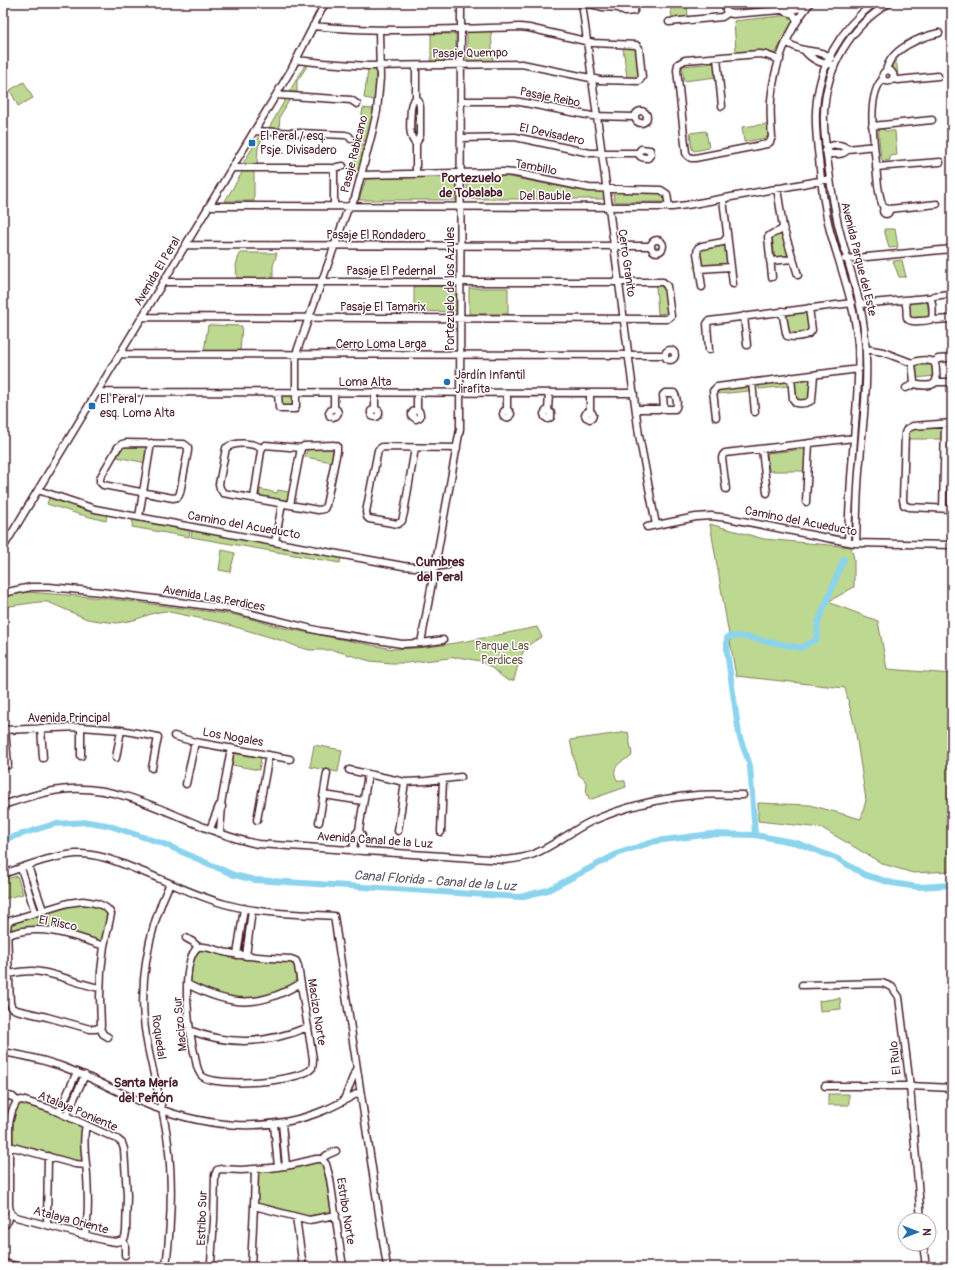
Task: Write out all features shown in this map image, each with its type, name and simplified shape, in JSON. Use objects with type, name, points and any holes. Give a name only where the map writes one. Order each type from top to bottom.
[{"type":"street","name":"Avenida El Peral","points":[[3,548],[276,95],[325,3]]},
{"type":"street","name":"Portezuelo de los Azules","points":[[421,643],[460,429],[461,3]]},
{"type":"street","name":"Cerro Granito","points":[[582,3],[639,435],[656,525]]},
{"type":"street","points":[[585,3],[603,7],[623,5]]},
{"type":"street","points":[[726,3],[726,10],[728,13]]},
{"type":"street","name":"Avenida Parque del Este","points":[[848,542],[854,438],[858,398],[859,369],[857,332],[852,303],[828,220],[821,180],[816,120],[820,80],[829,56],[847,28],[874,3]]},
{"type":"street","name":"Avenida Parque del Este","points":[[856,543],[859,464],[866,391],[866,349],[860,304],[837,220],[830,179],[824,124],[825,103],[828,83],[835,64],[845,46],[854,33],[869,17],[889,3]]},
{"type":"street","points":[[669,22],[722,17],[728,13],[784,11],[808,6]]},
{"type":"street","points":[[780,60],[758,54],[685,60],[678,64],[677,70],[686,153],[688,156],[695,158],[767,144],[770,142],[772,137],[771,99],[780,60],[786,42],[797,20],[808,6]]},
{"type":"street","points":[[784,11],[793,14],[797,20]]},
{"type":"street","points":[[313,26],[379,31],[525,28],[587,40]]},
{"type":"street","name":"Pasaje Rabicano","points":[[278,392],[279,408],[292,409],[296,407],[297,355],[347,211],[355,198],[377,111],[380,66],[379,31]]},
{"type":"street","points":[[937,204],[886,209],[880,198],[872,126],[872,112],[878,86],[883,79],[882,74],[886,71],[891,60],[907,45],[940,33]]},
{"type":"street","name":"Pasaje Quempo","points":[[296,60],[324,64],[380,66],[522,64],[600,80],[638,81],[642,79],[639,48],[637,45],[601,44],[587,40]]},
{"type":"street","points":[[786,42],[804,50],[815,51],[829,56],[835,64]]},
{"type":"street","points":[[804,50],[811,57],[826,64],[835,64]]},
{"type":"street","points":[[717,58],[722,106]]},
{"type":"street","points":[[416,66],[416,98],[420,107],[420,135],[416,144],[416,174]]},
{"type":"street","points":[[886,71],[892,73],[892,79]]},
{"type":"street","points":[[883,79],[888,82],[892,79],[898,80],[938,76]]},
{"type":"street","points":[[276,95],[351,100],[357,104]]},
{"type":"street","points":[[416,98],[411,107],[411,136],[416,144]]},
{"type":"street","name":"Pasaje Reibo","points":[[461,101],[521,101],[597,116],[634,117]]},
{"type":"street","points":[[872,126],[932,120]]},
{"type":"street","points":[[254,131],[345,135],[349,136],[351,139]]},
{"type":"street","name":"El Devisadero","points":[[461,138],[515,137],[587,152],[638,153]]},
{"type":"street","points":[[818,150],[826,150],[833,154],[844,153],[848,149],[874,146]]},
{"type":"street","points":[[684,162],[688,156]]},
{"type":"street","points":[[876,167],[940,162]]},
{"type":"street","points":[[232,168],[333,169],[343,166]]},
{"type":"street","points":[[333,169],[334,206]]},
{"type":"street","name":"Tambillo","points":[[362,175],[508,172],[584,188],[661,190],[666,192],[668,196],[669,207]]},
{"type":"street","name":"Del Bauble","points":[[209,206],[669,207],[830,179]]},
{"type":"street","points":[[777,188],[783,227],[798,275]]},
{"type":"street","points":[[722,199],[733,284]]},
{"type":"street","points":[[772,277],[768,237],[780,232],[783,227]]},
{"type":"street","points":[[702,287],[697,253],[698,248],[723,242],[727,237]]},
{"type":"street","name":"Pasaje El Rondadero","points":[[186,245],[651,246]]},
{"type":"street","points":[[839,260],[952,249]]},
{"type":"street","points":[[770,261],[793,259]]},
{"type":"street","points":[[699,269],[731,267]]},
{"type":"street","name":"Pasaje El Pedernal","points":[[163,282],[663,282],[667,286],[669,299]]},
{"type":"street","points":[[860,304],[930,298],[948,294]]},
{"type":"street","points":[[930,298],[932,302],[932,319]]},
{"type":"street","name":"Pasaje El Tamarix","points":[[142,317],[669,319],[671,316],[669,299]]},
{"type":"street","points":[[904,300],[907,318],[909,321],[950,319]]},
{"type":"street","points":[[709,350],[708,322],[744,316],[852,303]]},
{"type":"street","points":[[782,311],[786,335],[791,337],[811,333],[812,330],[809,308]]},
{"type":"street","points":[[744,316],[747,345]]},
{"type":"street","points":[[866,349],[878,351],[912,363],[931,360],[934,362]]},
{"type":"street","name":"Cerro Loma Larga","points":[[120,354],[665,355]]},
{"type":"street","points":[[934,362],[938,359],[949,358]]},
{"type":"street","points":[[934,362],[936,366],[936,382]]},
{"type":"street","points":[[912,363],[913,380],[915,384]]},
{"type":"street","points":[[716,417],[713,393],[716,388],[752,382],[859,369]]},
{"type":"street","points":[[791,378],[794,401],[802,404],[812,400],[814,375]]},
{"type":"street","points":[[752,382],[755,412]]},
{"type":"street","points":[[906,388],[915,384],[919,385],[936,382],[952,382]]},
{"type":"street","name":"Loma Alta","points":[[97,392],[634,393]]},
{"type":"street","points":[[334,393],[334,408]]},
{"type":"street","points":[[375,393],[375,409],[379,411],[378,416],[375,417]]},
{"type":"street","points":[[417,393],[417,410]]},
{"type":"street","points":[[507,393],[507,410]]},
{"type":"street","points":[[548,393],[548,411]]},
{"type":"street","points":[[590,393],[590,411]]},
{"type":"street","points":[[636,409],[664,409]]},
{"type":"street","points":[[943,508],[949,423],[910,427],[905,433],[903,503],[908,507],[943,508],[952,508]]},
{"type":"street","points":[[726,489],[722,460],[723,455],[727,453],[854,438]]},
{"type":"street","points":[[126,443],[152,443],[184,444],[188,447],[178,497],[173,498],[103,486],[100,482],[100,478],[118,447],[126,443]]},
{"type":"street","points":[[139,517],[152,443]]},
{"type":"street","points":[[806,502],[809,443]]},
{"type":"street","points":[[254,498],[262,448],[265,445],[301,448],[304,446],[334,445],[337,446],[337,451],[326,505],[324,509],[318,510],[223,493],[219,484],[226,448],[230,445],[245,444],[262,448]]},
{"type":"street","points":[[415,448],[402,521],[398,524],[370,519],[367,517],[366,512],[378,450],[382,447],[457,448]]},
{"type":"street","points":[[290,505],[301,448]]},
{"type":"street","points":[[762,449],[766,493]]},
{"type":"street","name":"Camino del Acueducto","points":[[38,490],[95,509],[403,566],[416,568],[448,565]]},
{"type":"street","points":[[275,542],[282,504]]},
{"type":"street","name":"Camino del Acueducto","points":[[647,527],[704,516],[720,516],[856,543],[952,545]]},
{"type":"street","name":"Avenida Las Perdices","points":[[3,593],[31,587],[49,587],[101,592],[232,610],[320,631],[402,644],[443,640]]},
{"type":"street","points":[[81,727],[81,756]]},
{"type":"street","name":"Avenida Principal","points":[[4,730],[81,727],[121,730],[158,737],[152,768]]},
{"type":"street","points":[[41,728],[43,758]]},
{"type":"street","points":[[4,730],[8,765]]},
{"type":"street","points":[[116,758],[121,730]]},
{"type":"street","name":"Los Nogales","points":[[174,736],[195,742],[290,759]]},
{"type":"street","points":[[186,784],[195,742]]},
{"type":"street","points":[[220,832],[221,804],[231,748]]},
{"type":"street","points":[[257,820],[269,755]]},
{"type":"street","points":[[349,770],[405,782],[461,776]]},
{"type":"street","points":[[319,822],[327,773]]},
{"type":"street","points":[[353,851],[355,835],[359,830],[368,774]]},
{"type":"street","points":[[441,832],[443,779]]},
{"type":"street","points":[[398,831],[405,782]]},
{"type":"street","name":"Avenida Canal de la Luz","points":[[3,805],[55,791],[90,789],[132,798],[210,829],[258,844],[497,860],[527,856],[541,851],[572,831],[591,822],[641,805],[684,796],[743,795]]},
{"type":"street","points":[[324,795],[363,801]]},
{"type":"street","points":[[210,829],[221,804]]},
{"type":"street","points":[[359,830],[362,836],[362,851]]},
{"type":"street","points":[[3,874],[68,855],[92,855],[111,859],[218,902],[252,910],[334,916],[387,1267]]},
{"type":"street","points":[[28,866],[43,910]]},
{"type":"street","points":[[21,868],[35,912]]},
{"type":"street","name":"Roquedal","points":[[166,1267],[170,1225],[171,1189],[168,1144],[162,1110],[146,1041],[144,991],[146,965],[151,937],[170,883]]},
{"type":"street","points":[[100,1028],[96,1030],[90,1029],[12,1008],[10,1003],[8,922],[35,912],[68,903],[83,901],[103,906],[110,912],[111,918],[104,946],[100,988],[100,1028],[103,1034],[108,1037]]},
{"type":"street","points":[[237,954],[244,908]]},
{"type":"street","points":[[186,938],[191,940],[198,947],[203,946],[221,952],[246,956],[252,910]]},
{"type":"street","name":"El Risco","points":[[8,935],[28,930],[45,930],[104,946]]},
{"type":"street","name":"Macizo Sur","points":[[198,947],[192,956],[187,984],[187,1002],[189,1030],[196,1061],[202,1076]]},
{"type":"street","name":"Macizo Norte","points":[[202,1076],[240,1083],[260,1082],[295,1075],[312,1067],[313,1059],[296,961],[291,959],[246,956]]},
{"type":"street","points":[[9,974],[28,971],[40,972],[100,988]]},
{"type":"street","points":[[187,984],[215,996],[246,1002],[276,996],[301,983]]},
{"type":"street","name":"El Rulo","points":[[802,985],[878,983],[889,985],[895,990],[900,1000],[910,1086],[920,1212]]},
{"type":"street","points":[[189,1030],[212,1038],[232,1041],[251,1041],[283,1036],[308,1027]]},
{"type":"street","points":[[3,1052],[33,1058],[77,1072],[131,1098],[162,1110],[210,1123],[244,1125],[282,1123],[330,1108],[360,1092]]},
{"type":"street","points":[[343,1101],[352,1082],[357,1066]]},
{"type":"street","points":[[59,1112],[77,1072]]},
{"type":"street","points":[[66,1116],[85,1075]]},
{"type":"street","points":[[825,1086],[910,1086],[952,1088]]},
{"type":"street","name":"Atalaya Poniente","points":[[3,1095],[11,1096],[17,1101],[26,1101],[59,1112],[122,1143],[124,1149],[127,1195],[126,1232],[123,1240]]},
{"type":"street","points":[[6,1224],[11,1214],[9,1206],[10,1119],[13,1107],[17,1101]]},
{"type":"street","points":[[282,1123],[286,1166]]},
{"type":"street","points":[[274,1124],[278,1167]]},
{"type":"street","points":[[85,1235],[88,1205],[84,1139],[86,1125]]},
{"type":"street","points":[[9,1146],[74,1164],[86,1165]]},
{"type":"street","points":[[251,1267],[255,1169],[286,1166],[322,1159],[336,1151]]},
{"type":"street","points":[[48,1156],[48,1225]]},
{"type":"street","name":"Estribo Norte","points":[[322,1159],[326,1162],[328,1169],[343,1267]]},
{"type":"street","name":"Estribo Sur","points":[[212,1267],[215,1175],[217,1170],[255,1169]]},
{"type":"street","points":[[254,1206],[311,1220],[336,1215]]},
{"type":"street","name":"Atalaya Oriente","points":[[11,1214],[16,1217],[113,1242],[123,1240],[125,1255]]},
{"type":"street","points":[[296,1217],[303,1267]]},
{"type":"street","points":[[924,1252],[926,1267]]},
{"type":"street","points":[[3,1262],[20,1267]]},
{"type":"green space","points":[[670,3],[687,3],[688,17],[672,19]]},
{"type":"green space","points":[[878,3],[885,3],[835,57],[833,56],[836,48],[846,33],[864,14]]},
{"type":"green space","points":[[791,15],[794,19],[775,54],[765,50],[736,52],[734,21]]},
{"type":"green space","points":[[467,30],[491,30],[493,62],[467,62]]},
{"type":"green space","points":[[431,34],[456,34],[456,62],[431,62]]},
{"type":"green space","points":[[636,47],[639,78],[627,77],[623,48]]},
{"type":"green space","points":[[896,56],[897,77],[895,71],[890,67]]},
{"type":"green space","points":[[716,63],[717,77],[684,81],[682,66]]},
{"type":"green space","points":[[305,65],[308,65],[297,81],[297,92],[289,92]]},
{"type":"green space","points":[[376,69],[375,100],[364,98],[368,70]]},
{"type":"green space","points":[[827,71],[820,113],[822,147],[818,113],[819,100]]},
{"type":"green space","points":[[24,82],[33,98],[18,106],[10,90]]},
{"type":"green space","points":[[286,98],[290,99],[280,116],[279,129],[269,128]]},
{"type":"green space","points":[[416,102],[417,140],[414,137],[414,104]]},
{"type":"green space","points":[[363,108],[373,109],[371,124],[366,141],[357,141]]},
{"type":"green space","points":[[767,124],[768,136],[766,138],[744,142],[742,127]]},
{"type":"green space","points":[[878,129],[895,131],[897,155],[890,156],[890,160],[883,161],[881,158]]},
{"type":"green space","points":[[706,131],[709,148],[694,151],[692,149],[690,133]]},
{"type":"green space","points":[[261,134],[265,134],[258,147],[257,165],[242,165]]},
{"type":"green space","points":[[356,144],[365,144],[358,173],[354,173]]},
{"type":"green space","points":[[243,171],[254,171],[254,201],[225,201]]},
{"type":"green space","points":[[456,176],[458,200],[359,200],[366,179]]},
{"type":"green space","points":[[504,176],[578,190],[604,191],[605,199],[467,199],[467,177]]},
{"type":"green space","points":[[825,189],[839,243],[844,254],[842,257],[837,244]]},
{"type":"green space","points":[[613,192],[661,192],[664,195],[665,202],[616,202],[614,200]]},
{"type":"green space","points":[[884,229],[895,229],[898,247],[889,248]]},
{"type":"green space","points":[[783,234],[789,256],[775,258],[772,237]]},
{"type":"green space","points":[[723,243],[725,245],[728,263],[725,265],[703,267],[701,265],[701,248]]},
{"type":"green space","points":[[240,253],[277,253],[273,266],[273,279],[237,278],[236,265]]},
{"type":"green space","points":[[902,260],[906,277],[899,277],[893,261]]},
{"type":"green space","points":[[845,266],[851,280],[859,315],[864,374],[861,423],[855,478],[852,537],[854,458],[861,400],[862,367],[857,317]]},
{"type":"green space","points":[[664,285],[667,313],[658,314],[656,286]]},
{"type":"green space","points":[[414,286],[456,287],[456,312],[414,311]]},
{"type":"green space","points":[[469,288],[508,288],[508,314],[469,314]]},
{"type":"green space","points":[[927,300],[929,316],[915,318],[911,317],[908,302]]},
{"type":"green space","points":[[807,311],[808,332],[795,334],[788,332],[787,314]]},
{"type":"green space","points":[[208,325],[242,326],[240,351],[204,351]]},
{"type":"green space","points":[[933,365],[934,376],[916,378],[915,366]]},
{"type":"green space","points":[[789,380],[789,386],[759,389],[758,384]]},
{"type":"green space","points":[[810,380],[810,397],[807,401],[795,401],[795,381]]},
{"type":"green space","points":[[748,385],[749,391],[718,394],[718,389]]},
{"type":"green space","points":[[279,395],[294,396],[294,408],[279,407]]},
{"type":"green space","points":[[941,427],[942,439],[909,439],[908,431],[911,428]]},
{"type":"green space","points":[[125,447],[147,448],[146,463],[117,457]]},
{"type":"green space","points":[[307,449],[334,449],[332,462],[305,457]]},
{"type":"green space","points":[[806,449],[805,471],[769,471],[767,453]]},
{"type":"green space","points":[[260,489],[277,493],[278,490],[289,492],[288,502],[259,497]]},
{"type":"green space","points":[[947,490],[952,490],[952,505],[947,505]]},
{"type":"green space","points":[[49,498],[87,511],[107,515],[106,521],[47,504]]},
{"type":"green space","points":[[133,520],[190,531],[189,537],[132,527]]},
{"type":"green space","points":[[710,524],[764,539],[851,547],[854,559],[854,587],[828,602],[878,621],[887,669],[952,674],[952,871],[913,873],[883,864],[822,828],[758,821],[758,803],[810,805],[861,819],[866,800],[855,728],[845,688],[736,676]]},
{"type":"green space","points":[[192,531],[341,557],[340,563],[191,537]]},
{"type":"green space","points":[[222,550],[235,553],[230,572],[219,570]]},
{"type":"green space","name":"Parque Las Perdices","points":[[27,592],[104,598],[236,615],[284,628],[392,649],[428,647],[537,627],[542,637],[525,649],[514,680],[509,681],[480,661],[458,657],[407,663],[370,661],[333,650],[310,650],[222,623],[165,611],[134,620],[117,623],[87,619],[48,602],[3,607],[3,596]]},
{"type":"green space","points":[[628,732],[632,754],[631,757],[620,763],[615,771],[617,780],[625,781],[626,787],[589,800],[588,795],[586,795],[587,785],[584,779],[579,775],[576,768],[570,740]]},
{"type":"green space","points":[[314,745],[342,750],[338,772],[310,767]]},
{"type":"green space","points":[[234,752],[261,757],[259,770],[232,765]]},
{"type":"green space","points":[[17,876],[23,894],[3,899],[3,880]]},
{"type":"green space","points":[[75,905],[87,905],[104,910],[106,913],[106,922],[101,942],[75,934],[39,927],[11,930],[11,926],[14,923]]},
{"type":"green space","points":[[201,950],[235,958],[291,963],[295,967],[296,982],[284,989],[258,997],[244,998],[216,995],[191,982],[194,961],[197,954]]},
{"type":"green space","points":[[840,998],[841,1009],[820,1011],[819,1001]]},
{"type":"green space","points":[[828,1094],[849,1094],[849,1105],[828,1105]]},
{"type":"green space","points":[[22,1104],[45,1110],[69,1119],[82,1128],[84,1162],[73,1162],[73,1160],[13,1144],[13,1123],[15,1112],[19,1105]]},
{"type":"green space","points":[[317,1162],[322,1163],[331,1212],[309,1216],[268,1205],[267,1207],[256,1202],[257,1172],[289,1169]]},
{"type":"waterway","points":[[755,835],[750,766],[739,734],[727,652],[727,638],[730,636],[746,637],[801,648],[817,639],[818,622],[844,559]]},
{"type":"waterway","name":"Canal Florida - Canal de la Luz","points":[[3,840],[54,824],[88,822],[107,825],[164,844],[234,875],[255,880],[520,897],[548,890],[619,853],[656,841],[711,834],[755,835],[797,843],[838,859],[865,875],[892,883],[918,887],[952,885]]},
{"type":"place","name":"El Peral / esq. Psje. Divisadero","points":[[252,143]]},
{"type":"place","name":"Jardín Infantil Jirafita","points":[[447,382]]},
{"type":"place","name":"El Peral / esq. Loma Alta","points":[[92,406]]},
{"type":"district","name":"Portezuelo de Tobalaba","points":[[471,184]]},
{"type":"district","name":"Cumbres del Peral","points":[[440,568]]},
{"type":"district","name":"Santa María del Peñón","points":[[146,1090]]}]
